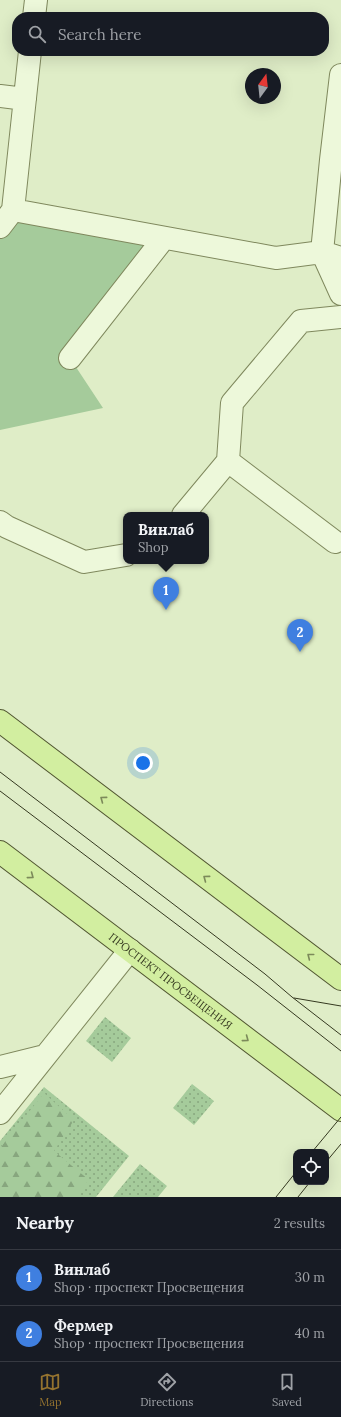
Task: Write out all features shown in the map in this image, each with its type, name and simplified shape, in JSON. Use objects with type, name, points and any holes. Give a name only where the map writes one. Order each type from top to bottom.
[{"type":"main road","points":[[0,721],[341,979]]},
{"type":"main road","name":"ПРОСПЕКТ ПРОСВЕЩЕНИЯ","points":[[0,852],[341,1110]]},
{"type":"lane","points":[[35,12],[36,0]]},
{"type":"lane","points":[[0,227],[13,210],[29,56]]},
{"type":"lane","points":[[341,75],[331,160],[332,255],[341,294]]},
{"type":"lane","points":[[0,96],[25,99]]},
{"type":"lane","points":[[13,210],[276,258],[332,255]]},
{"type":"lane","points":[[70,358],[164,238]]},
{"type":"lane","points":[[186,512],[228,461],[232,403],[302,321],[341,317]]},
{"type":"lane","points":[[228,461],[335,542]]},
{"type":"lane","points":[[0,522],[7,528],[84,562],[123,556]]},
{"type":"lane","points":[[0,1113],[130,950]]},
{"type":"lane","points":[[0,1067],[46,1056]]},
{"type":"green space","points":[[13,210],[164,238],[70,358],[103,408],[0,430],[0,227]]},
{"type":"green space","points":[[105,1017],[131,1038],[112,1062],[86,1041]]},
{"type":"green space","points":[[192,1084],[214,1101],[194,1125],[173,1108]]},
{"type":"green space","points":[[44,1087],[129,1156],[96,1197],[0,1197],[0,1141]]},
{"type":"green space","points":[[44,1093],[74,1120],[54,1151],[89,1180],[75,1197],[0,1197],[0,1148]]},
{"type":"green space","points":[[140,1164],[167,1186],[158,1197],[113,1197]]},
{"type":"tram line","points":[[0,772],[265,974],[341,1035]]},
{"type":"tram line","points":[[0,791],[257,985],[341,1051]]},
{"type":"tram line","points":[[294,998],[341,1006]]},
{"type":"tram line","points":[[314,1149],[341,1117]]},
{"type":"tram line","points":[[329,1158],[341,1144]]},
{"type":"tram line","points":[[276,1197],[293,1176]]},
{"type":"tram line","points":[[298,1197],[308,1185]]},
{"type":"place","name":"Винлаб","points":[[166,610]]},
{"type":"place","name":"Фермер","points":[[300,652]]}]
